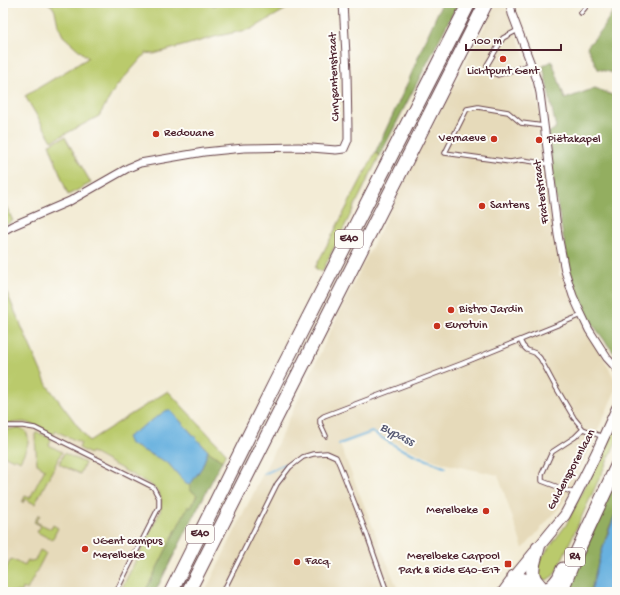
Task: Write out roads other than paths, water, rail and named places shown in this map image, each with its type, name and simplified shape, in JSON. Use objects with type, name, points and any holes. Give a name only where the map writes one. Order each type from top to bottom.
[{"type":"highway","name":"E40","points":[[171,592],[275,383],[469,3]]},
{"type":"highway","name":"E40","points":[[188,592],[486,3]]},
{"type":"highway","name":"R4","points":[[562,592],[590,522],[617,466]]},
{"type":"highway","points":[[514,577],[524,580],[535,588],[551,587],[559,578],[578,534],[590,522]]},
{"type":"highway","points":[[538,548],[532,570],[532,576],[542,588]]},
{"type":"highway","points":[[514,577],[518,587],[524,592]]},
{"type":"main road","name":"Guldensporenlaan","points":[[504,592],[514,577],[565,515],[617,408]]},
{"type":"street","name":"Chrysantenstraat","points":[[3,231],[70,201],[128,168],[140,163],[204,152],[244,148],[299,147],[336,150],[344,149],[348,136],[347,72],[343,3]]},
{"type":"street","name":"Fraterstraat","points":[[510,3],[512,14],[537,80],[540,93],[550,164],[557,231],[563,262],[573,296],[582,315],[600,348],[608,360],[617,369]]},
{"type":"lane","points":[[581,13],[589,3]]},
{"type":"lane","points":[[518,30],[503,38],[487,65],[489,71],[498,75],[531,64]]},
{"type":"lane","points":[[545,126],[521,123],[508,112],[478,107],[467,109],[445,153],[510,162],[522,160],[550,164]]},
{"type":"lane","points":[[326,436],[320,423],[320,419],[324,416],[582,315]]},
{"type":"lane","points":[[520,340],[527,350],[535,352],[540,358],[574,418],[584,429],[604,437]]},
{"type":"lane","points":[[3,426],[23,426],[35,428],[153,487],[159,498],[159,507],[116,592]]},
{"type":"lane","points":[[576,494],[542,481],[542,474],[552,452],[575,437],[584,429]]},
{"type":"lane","points":[[224,592],[277,484],[290,467],[303,457],[313,454],[327,453],[336,458],[340,466],[366,532],[387,592]]},
{"type":"water","points":[[167,410],[171,411],[208,451],[202,467],[190,485],[186,484],[168,463],[130,444],[127,437]]},
{"type":"water","points":[[617,510],[617,592],[591,592],[602,551]]},
{"type":"waterway","name":"Bypass","points":[[339,444],[372,432],[399,448],[446,468]]},
{"type":"waterway","name":"Bypass","points":[[264,474],[285,464]]},
{"type":"place","name":"Lichtpunt Gent","points":[[503,59]]},
{"type":"place","name":"Redouane","points":[[156,134]]},
{"type":"place","name":"Vernaeve","points":[[494,139]]},
{"type":"place","name":"Piëtakapel","points":[[539,140]]},
{"type":"place","name":"Santens","points":[[482,206]]},
{"type":"place","name":"Bistro Jardin","points":[[451,310]]},
{"type":"place","name":"Eurotuin","points":[[437,326]]},
{"type":"place","name":"Merelbeke","points":[[486,511]]},
{"type":"place","name":"UGent campus Merelbeke","points":[[85,549]]},
{"type":"place","name":"Facq","points":[[297,562]]},
{"type":"place","name":"Merelbeke Carpool Park & Ride E40-E17","points":[[508,564]]}]
